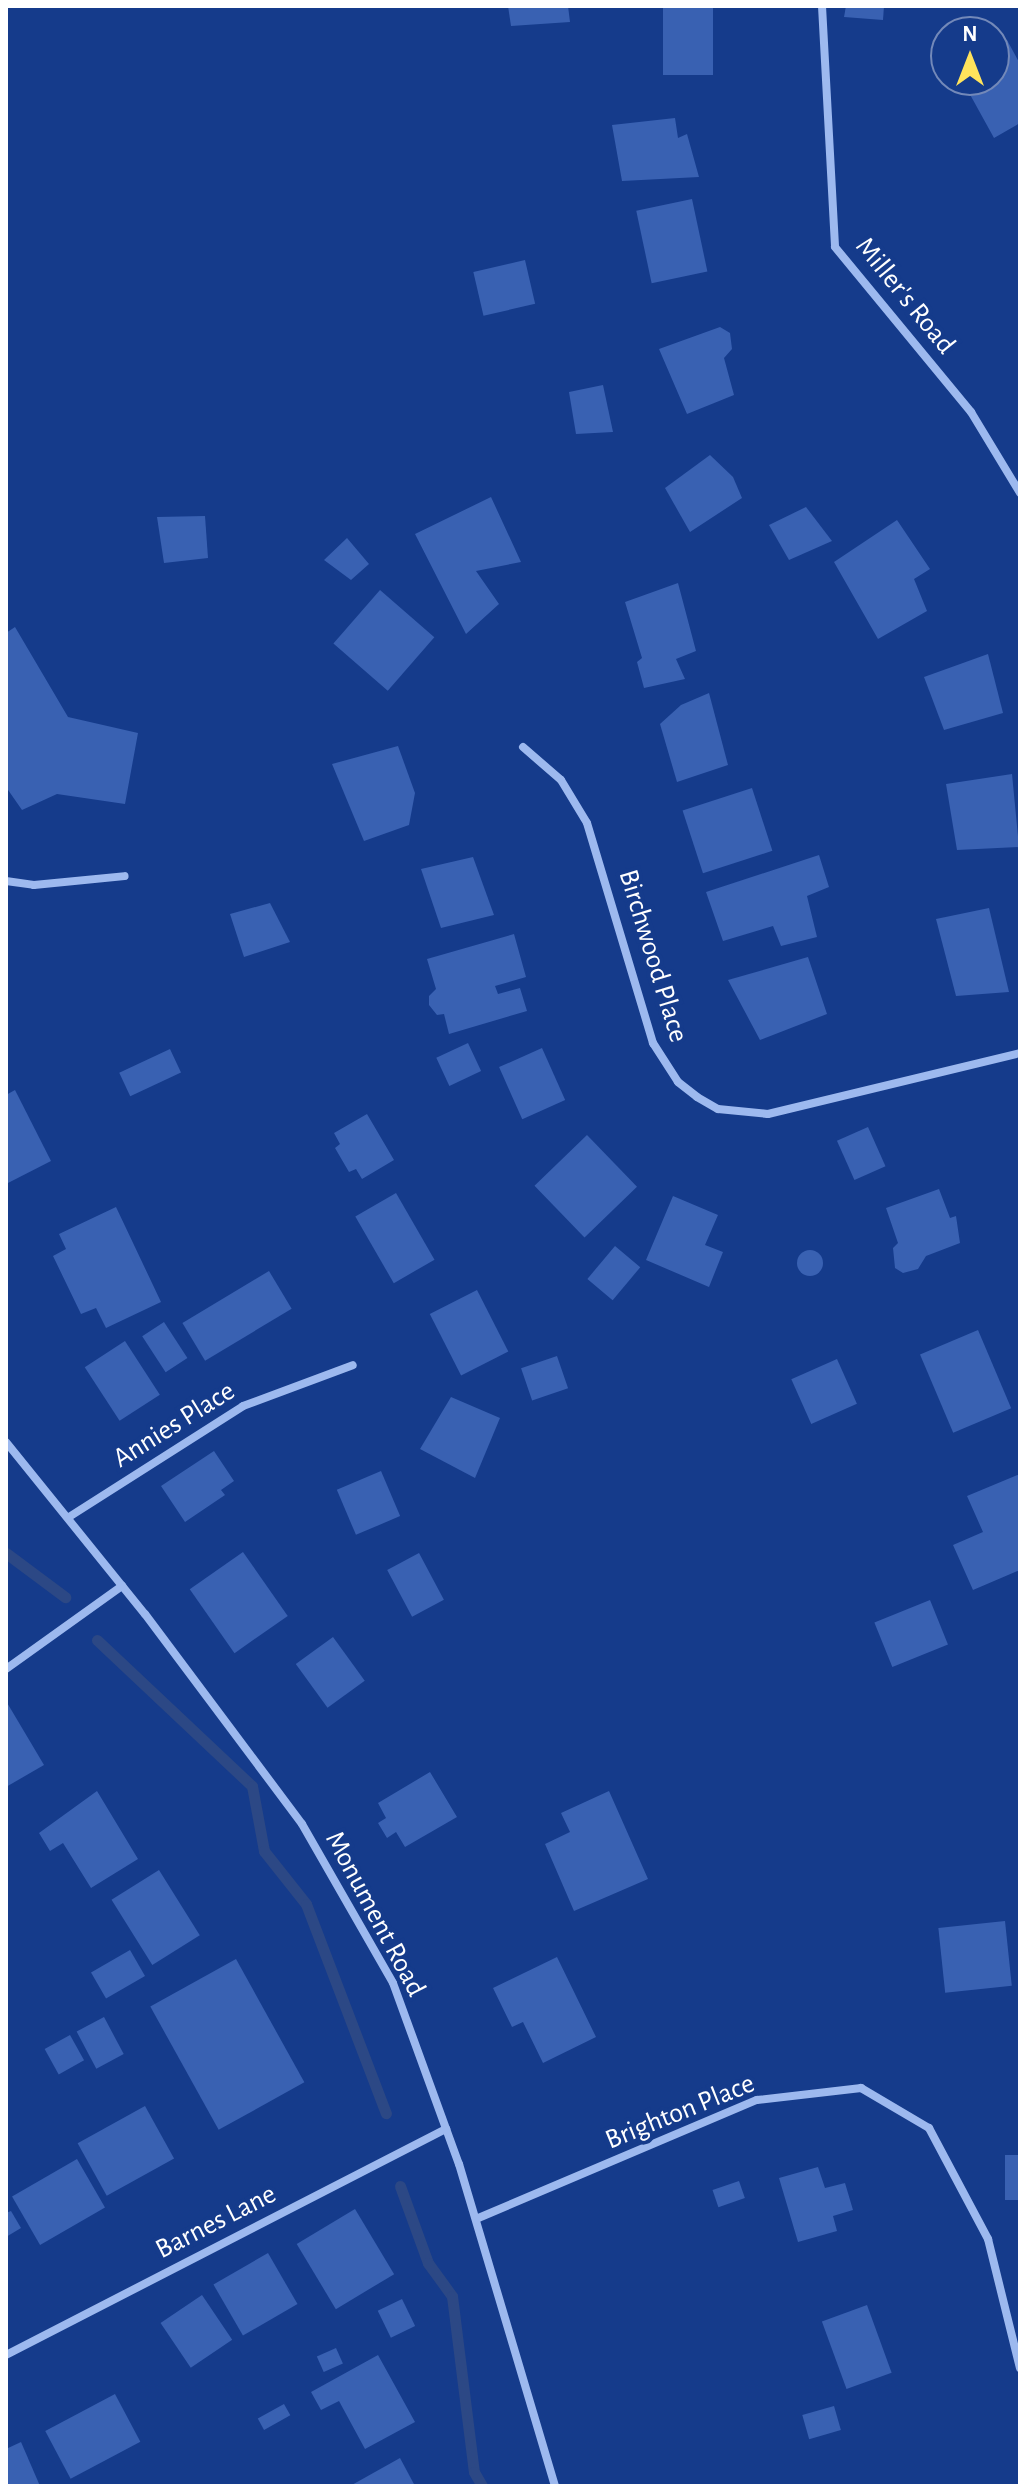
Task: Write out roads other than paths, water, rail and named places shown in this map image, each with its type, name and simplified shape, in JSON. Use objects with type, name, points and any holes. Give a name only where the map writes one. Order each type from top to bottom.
[{"type":"street","name":"Miller's Road","points":[[822,6],[835,247],[971,412],[1020,493]]},
{"type":"street","name":"Birchwood Place","points":[[523,747],[561,780],[587,823],[653,1043],[678,1082],[697,1097],[718,1109],[768,1114],[1020,1053]]},
{"type":"street","points":[[6,881],[34,885],[125,876]]},
{"type":"street","name":"Annies Place","points":[[69,1517],[243,1406],[353,1365]]},
{"type":"street","name":"Monument Road","points":[[6,1442],[69,1517],[302,1824],[393,1983],[476,2219],[555,2486]]},
{"type":"street","points":[[6,1669],[122,1586]]},
{"type":"street","name":"Brighton Place","points":[[476,2219],[757,2100],[861,2088],[929,2128],[988,2239],[1020,2368]]},
{"type":"street","name":"Barnes Lane","points":[[6,2355],[446,2129]]},
{"type":"waterway","points":[[6,1553],[65,1597]]},
{"type":"waterway","points":[[97,1640],[252,1786],[264,1851],[306,1904],[386,2113]]},
{"type":"waterway","points":[[400,2186],[428,2263],[452,2296],[474,2472],[482,2486]]}]
